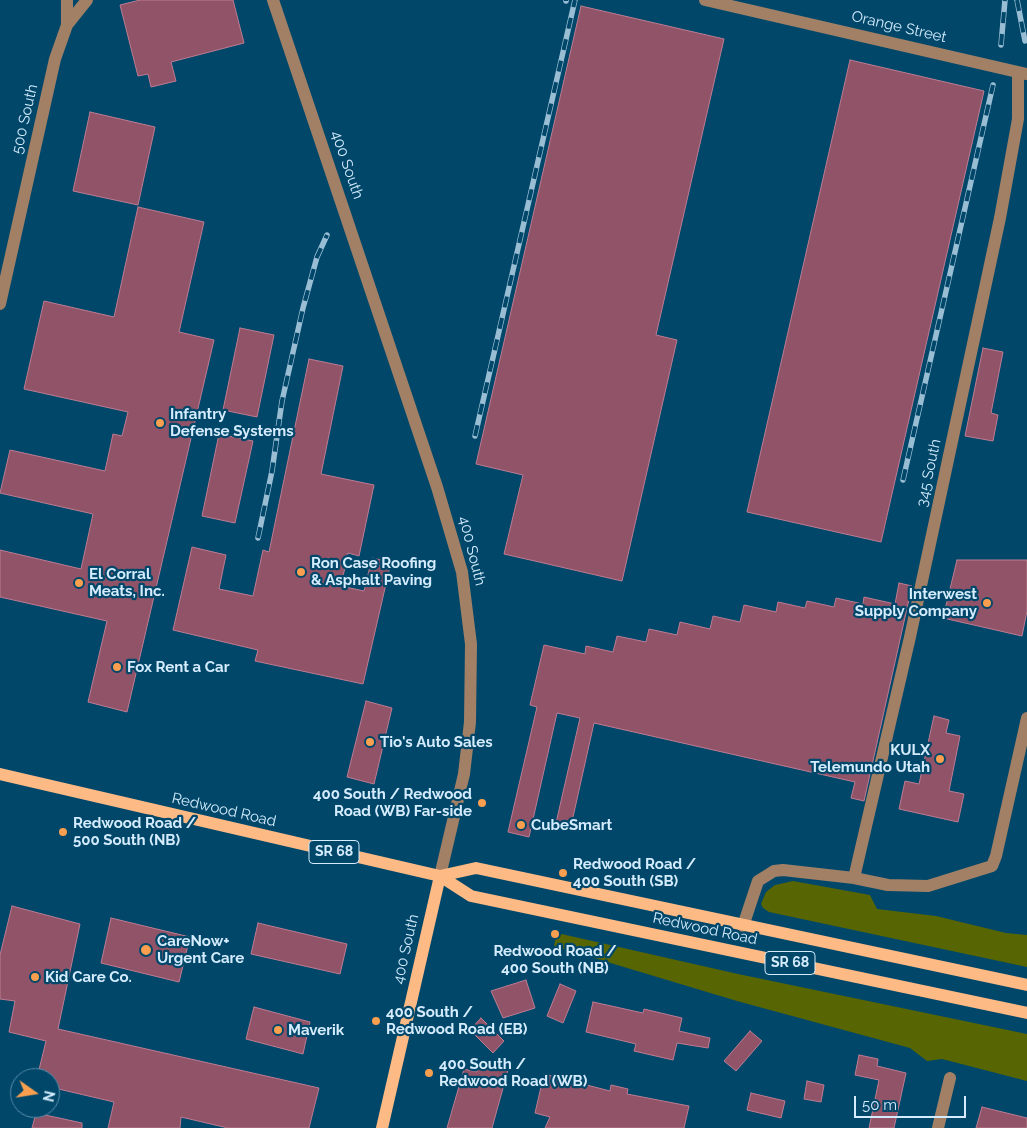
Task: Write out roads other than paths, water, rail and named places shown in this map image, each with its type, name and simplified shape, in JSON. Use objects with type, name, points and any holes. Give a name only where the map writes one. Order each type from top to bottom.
[{"type":"main road","name":"Redwood Road","points":[[0,774],[440,876],[471,896],[1027,1014]]},
{"type":"main road","name":"Redwood Road","points":[[440,876],[476,868],[1027,985]]},
{"type":"main road","name":"400 South","points":[[382,1128],[440,876]]},
{"type":"street","name":"500 South","points":[[0,304],[55,59],[67,25],[68,0]]},
{"type":"street","points":[[67,25],[87,0]]},
{"type":"street","name":"400 South","points":[[273,0],[434,478],[462,572],[471,644],[470,722],[464,774],[440,876]]},
{"type":"street","name":"Orange Street","points":[[705,0],[1023,73]]},
{"type":"street","name":"345 South","points":[[854,878],[914,618],[1000,218],[1018,119],[1023,73]]},
{"type":"street","points":[[743,926],[758,881],[774,870],[854,878],[888,885],[928,886],[992,866],[996,856],[1027,718]]},
{"type":"street","points":[[938,1128],[950,1078]]},
{"type":"railway","points":[[475,436],[575,0]]},
{"type":"railway","points":[[1001,45],[1005,0]]},
{"type":"railway","points":[[1017,0],[1025,41]]},
{"type":"railway","points":[[903,480],[993,85]]},
{"type":"railway","points":[[258,538],[272,471],[282,401],[303,308],[317,257],[327,235]]},
{"type":"place","name":"Infantry Defense Systems","points":[[160,423]]},
{"type":"place","name":"Ron Case Roofing & Asphalt Paving","points":[[301,572]]},
{"type":"place","name":"El Corral Meats, Inc.","points":[[79,583]]},
{"type":"place","name":"Interwest Supply Company","points":[[987,603]]},
{"type":"place","name":"Fox Rent a Car","points":[[117,667]]},
{"type":"place","name":"Tio's Auto Sales","points":[[370,742]]},
{"type":"place","name":"KULX Telemundo Utah","points":[[940,759]]},
{"type":"place","name":"400 South / Redwood Road (WB) Far-side","points":[[482,803]]},
{"type":"place","name":"CubeSmart","points":[[521,825]]},
{"type":"place","name":"Redwood Road / 500 South (NB)","points":[[63,832]]},
{"type":"place","name":"Redwood Road / 400 South (SB)","points":[[563,873]]},
{"type":"place","name":"Redwood Road / 400 South (NB)","points":[[555,934]]},
{"type":"place","name":"CareNow+ Urgent Care","points":[[146,950]]},
{"type":"place","name":"Kid Care Co.","points":[[35,977]]},
{"type":"place","name":"400 South / Redwood Road (EB)","points":[[376,1021]]},
{"type":"place","name":"Maverik","points":[[278,1030]]},
{"type":"place","name":"400 South / Redwood Road (WB)","points":[[429,1073]]}]
